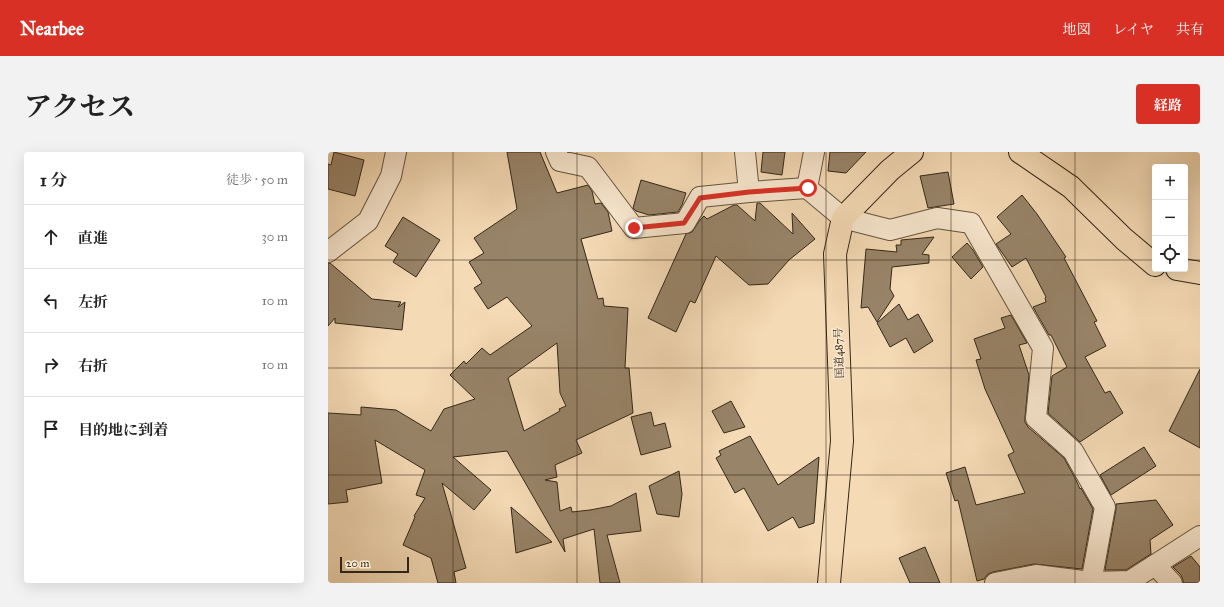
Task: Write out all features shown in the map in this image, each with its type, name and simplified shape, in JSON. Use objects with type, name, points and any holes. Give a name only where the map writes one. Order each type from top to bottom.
[{"type":"highway","points":[[843,218],[890,170],[912,152]]},
{"type":"highway","points":[[1020,152],[1071,187],[1124,239],[1152,262]]},
{"type":"highway","name":"国道487号","points":[[829,583],[842,441],[836,254],[843,218]]},
{"type":"highway","points":[[1188,271],[1200,273]]},
{"type":"street","points":[[328,252],[368,222],[391,176],[396,152]]},
{"type":"street","points":[[556,152],[560,161],[588,166],[634,228],[684,223],[700,198],[749,192],[808,188],[843,218],[890,230],[937,218],[971,223],[1043,348],[1036,418],[1073,451],[1105,507],[1091,583]]},
{"type":"street","points":[[745,152],[749,192]]},
{"type":"street","points":[[808,188],[814,152]]},
{"type":"street","points":[[995,583],[1036,575],[1091,583],[1130,581],[1200,536]]},
{"type":"street","points":[[1155,565],[1172,583]]},
{"type":"building","points":[[334,152],[364,160],[355,196],[328,189],[328,164],[331,165]]},
{"type":"building","points":[[507,152],[540,152],[557,193],[588,185],[592,191],[595,204],[601,203],[608,212],[612,231],[581,239],[598,299],[603,298],[604,306],[628,308],[625,368],[629,368],[633,413],[576,440],[582,453],[555,465],[557,477],[545,480],[557,482],[560,511],[571,507],[572,512],[611,506],[636,493],[641,531],[607,535],[620,583],[600,583],[594,529],[563,539],[565,552],[507,451],[453,457],[491,490],[474,510],[442,483],[466,568],[454,572],[456,583],[438,583],[431,558],[403,545],[415,517],[414,516],[425,498],[416,495],[425,470],[375,440],[382,483],[346,490],[348,502],[328,504],[328,413],[361,415],[361,407],[396,410],[431,431],[444,409],[475,399],[450,375],[464,361],[466,364],[482,348],[490,355],[532,326],[507,297],[488,309],[474,288],[482,283],[469,262],[484,253],[474,238],[517,209]],"holes":[[[557,343],[560,393],[566,406],[559,409],[560,411],[524,431],[508,378]]]},
{"type":"building","points":[[763,152],[785,152],[782,175],[761,172]]},
{"type":"building","points":[[830,152],[866,152],[846,173],[828,171]]},
{"type":"building","points":[[948,172],[954,204],[928,208],[920,176]]},
{"type":"building","points":[[641,180],[686,193],[678,212],[649,215],[636,211],[633,208]]},
{"type":"building","points":[[1022,195],[1037,214],[1066,257],[1064,258],[1097,321],[1094,322],[1106,346],[1085,357],[1105,393],[1110,391],[1123,413],[1080,442],[1048,413],[1052,376],[1067,367],[1051,335],[1049,335],[1033,307],[1046,302],[1046,297],[1026,258],[1012,267],[996,244],[1011,234],[997,217]]},
{"type":"building","points":[[757,203],[760,203],[793,234],[792,213],[815,239],[789,260],[768,284],[749,285],[716,256],[695,303],[690,301],[676,332],[648,318],[686,234],[692,232],[704,216],[707,219],[734,205],[737,205],[755,221]]},
{"type":"building","points":[[403,217],[440,240],[416,277],[393,262],[398,254],[385,246]]},
{"type":"building","points":[[934,237],[922,254],[929,255],[929,263],[892,267],[890,289],[894,296],[877,322],[868,307],[861,308],[866,249],[897,252],[896,245],[901,245],[901,240]]},
{"type":"building","points":[[967,243],[983,267],[971,279],[952,257]]},
{"type":"building","points":[[328,263],[330,263],[372,299],[401,302],[398,307],[405,302],[402,330],[335,323],[335,318],[328,326]]},
{"type":"building","points":[[899,304],[908,320],[918,314],[933,341],[914,353],[906,338],[890,347],[877,323]]},
{"type":"building","points":[[1011,315],[1027,343],[1019,345],[1029,375],[1025,422],[1028,427],[1064,458],[1080,489],[1081,488],[1093,509],[1082,569],[1034,564],[993,572],[988,574],[984,579],[977,581],[958,500],[955,501],[946,473],[965,467],[976,505],[1025,493],[1008,455],[1014,452],[985,389],[976,360],[981,359],[974,339],[1005,328],[1001,318]]},
{"type":"building","points":[[1200,369],[1200,448],[1169,431]]},
{"type":"building","points":[[731,401],[745,427],[724,433],[712,411]]},
{"type":"building","points":[[651,412],[654,426],[665,423],[671,447],[641,455],[631,417]]},
{"type":"building","points":[[750,436],[778,485],[819,457],[814,523],[799,528],[793,517],[768,531],[744,488],[735,493],[716,458],[721,455],[719,451]]},
{"type":"building","points":[[1144,447],[1156,466],[1111,495],[1100,475]]},
{"type":"building","points":[[679,471],[682,494],[679,517],[657,514],[649,486]]},
{"type":"building","points":[[1156,500],[1173,525],[1150,540],[1151,554],[1126,570],[1105,570],[1116,504]]},
{"type":"building","points":[[511,507],[552,542],[516,553]]},
{"type":"building","points":[[925,547],[940,583],[910,583],[899,558]]},
{"type":"building","points":[[1191,556],[1200,567],[1200,583],[1183,583],[1181,575],[1173,567]]},
{"type":"route","points":[[634,228],[684,223],[700,198],[749,192],[808,188]]}]
